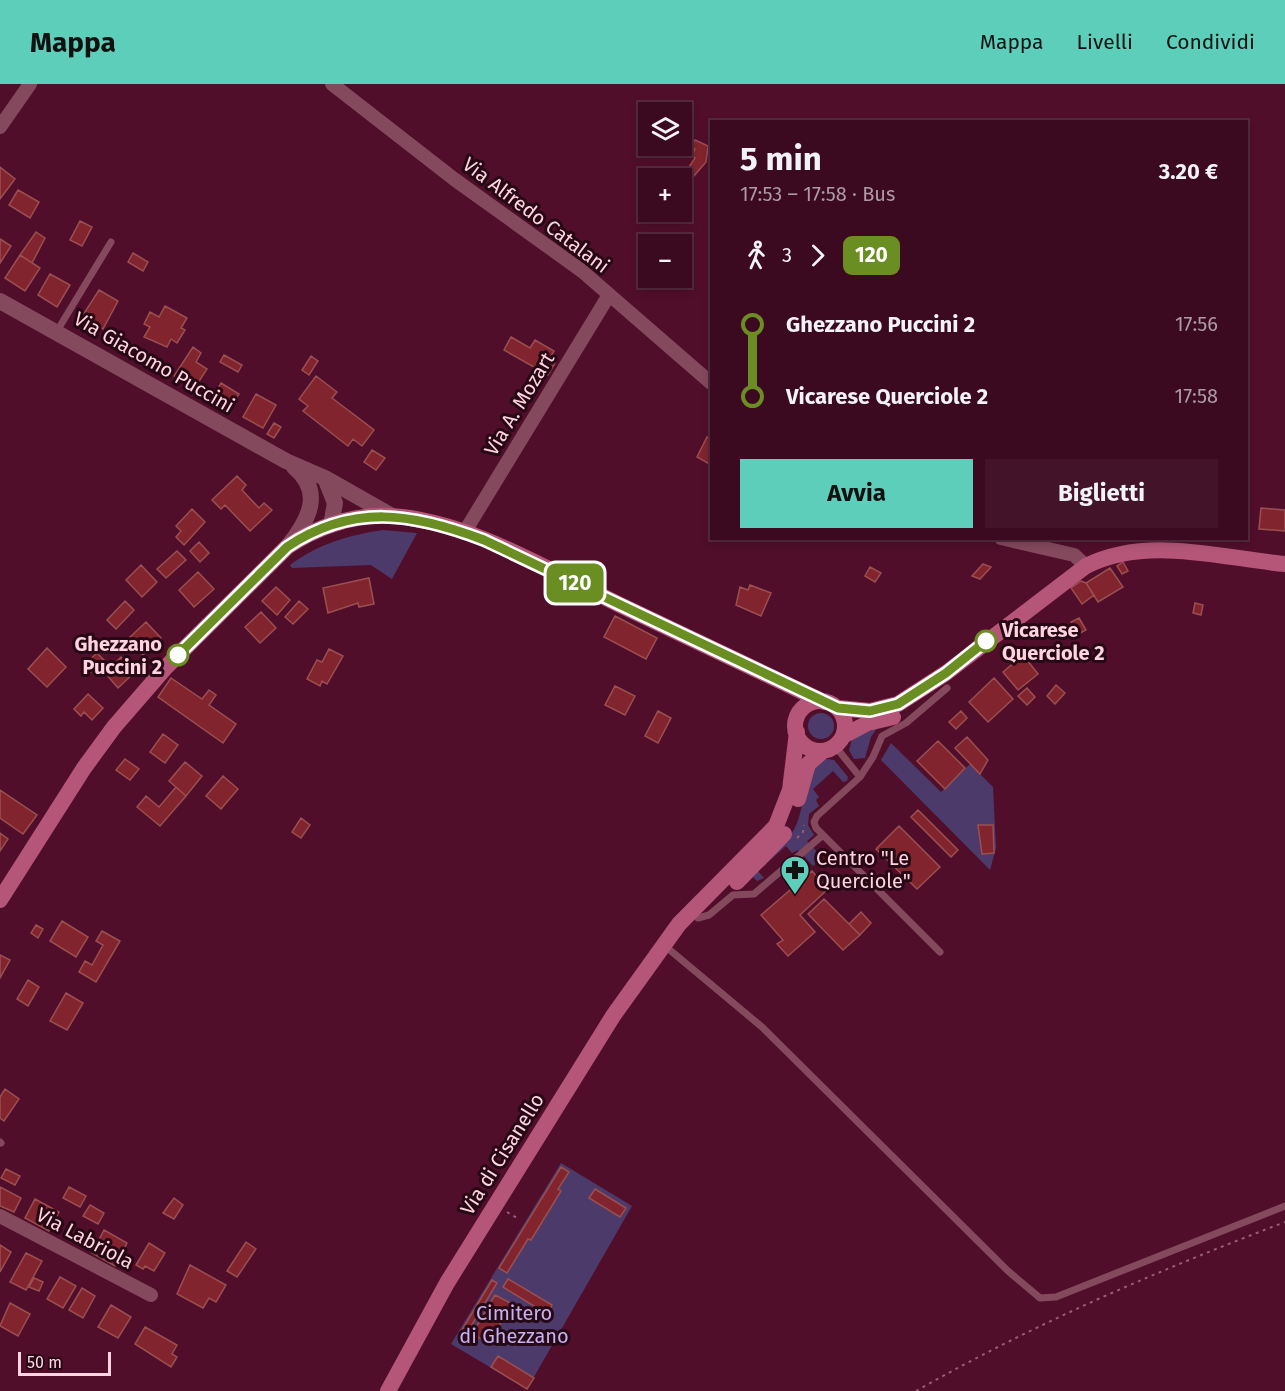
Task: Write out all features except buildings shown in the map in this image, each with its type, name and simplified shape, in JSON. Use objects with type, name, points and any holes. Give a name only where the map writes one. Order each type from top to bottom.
[{"type":"main road","points":[[0,900],[78,777],[114,727],[166,666],[287,547],[306,535],[331,525],[357,519],[392,516],[431,522],[464,533],[535,563],[831,705],[845,721],[834,744]]},
{"type":"main road","points":[[797,724],[809,704],[870,711],[889,708],[947,680],[1086,566],[1121,553],[1162,550],[1285,564]]},
{"type":"main road","points":[[756,671],[788,695],[804,745],[834,744],[868,723],[901,713],[936,685],[947,680]]},
{"type":"main road","name":"Via di Cisanello","points":[[664,946],[698,918],[740,872],[774,829],[782,814],[792,781],[797,724]]},
{"type":"main road","name":"Via di Cisanello","points":[[388,1391],[447,1283],[529,1147],[613,1016],[679,924],[785,832],[795,813],[808,764],[834,744]]},
{"type":"street","points":[[0,127],[30,84]]},
{"type":"street","name":"Via Alfredo Catalani","points":[[332,84],[454,179],[582,271],[710,382]]},
{"type":"street","name":"Via A. Mozart","points":[[464,533],[609,295]]},
{"type":"street","name":"Via Giacomo Puccini","points":[[0,301],[286,461],[303,476],[392,516]]},
{"type":"street","points":[[287,547],[308,513],[317,482]]},
{"type":"street","name":"Via Giacomo Puccini","points":[[317,482],[335,503],[331,525]]},
{"type":"street","points":[[1010,540],[1074,555],[1086,566]]},
{"type":"street","name":"Via Labriola","points":[[0,1216],[151,1295]]},
{"type":"lane","points":[[57,331],[111,242]]},
{"type":"lane","points":[[940,952],[815,826],[816,817],[860,777],[873,757],[882,735],[906,723],[947,680]]},
{"type":"lane","points":[[834,744],[860,777]]},
{"type":"lane","points":[[698,918],[709,915],[733,895],[754,894],[823,835]]},
{"type":"lane","points":[[740,872],[754,894]]},
{"type":"lane","points":[[664,946],[762,1027],[1008,1271],[1040,1298],[1056,1297],[1285,1206]]},
{"type":"path","points":[[916,1391],[1077,1306],[1285,1221]]},
{"type":"green space","points":[[383,530],[417,533],[392,579],[371,565],[292,568],[290,565],[312,551],[334,542]]},
{"type":"green space","points":[[821,713],[830,717],[834,726],[830,735],[821,739],[812,735],[808,726],[812,717]]},
{"type":"green space","points":[[877,728],[871,737],[865,758],[854,759],[849,750],[852,739]]},
{"type":"green space","points":[[891,743],[941,792],[970,764],[993,787],[996,848],[990,870],[881,760]]},
{"type":"green space","points":[[827,759],[834,760],[848,777],[847,781],[843,782],[833,771],[813,789],[819,797],[816,800],[819,806],[809,814],[808,825],[814,835],[807,841],[822,857],[813,866],[798,850],[792,853],[786,846],[758,871],[764,878],[757,881],[750,874],[789,838],[800,815],[810,776],[819,762]]},
{"type":"green space","name":"Cimitero di Ghezzano","points":[[561,1163],[632,1206],[527,1389],[451,1344]]},
{"type":"bus line","name":"120","points":[[178,655],[287,547],[306,535],[331,525],[385,515],[438,524],[484,540],[838,708],[870,711],[898,704],[946,673],[986,641]]},
{"type":"place","name":"Vicarese Querciole 2","points":[[986,641]]},
{"type":"place","name":"Ghezzano Puccini 2","points":[[178,655]]},
{"type":"place","name":"Centro \"Le Querciole\"","points":[[795,896]]}]
